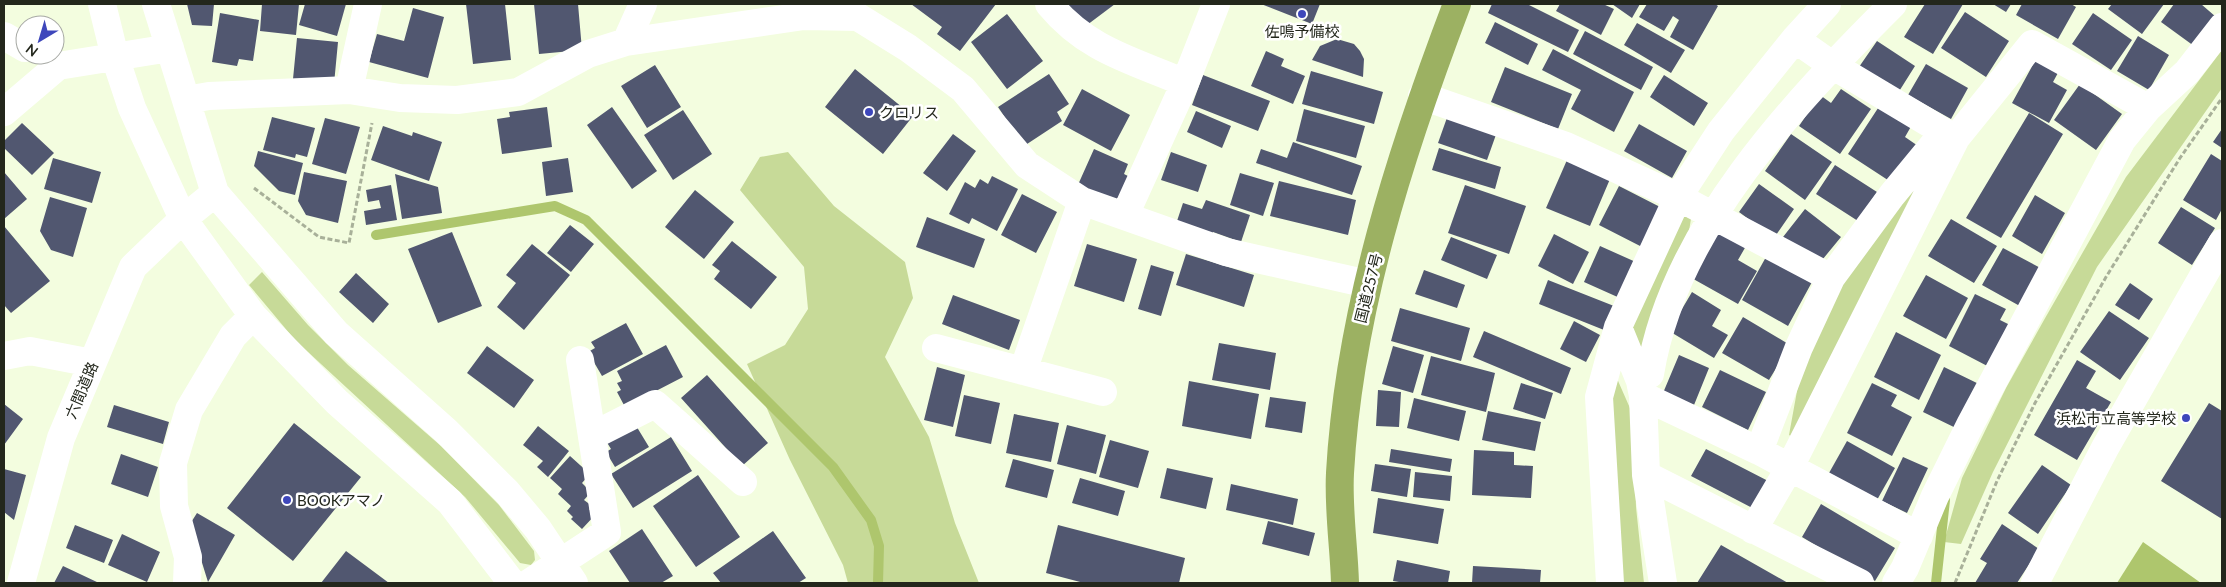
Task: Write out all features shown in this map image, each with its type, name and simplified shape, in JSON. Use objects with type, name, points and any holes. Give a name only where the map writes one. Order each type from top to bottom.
[{"type":"highway","name":"国道257号","points":[[1345,583],[1340,475],[1352,355],[1368,284],[1422,96],[1457,4]]},
{"type":"street","points":[[102,4],[116,57],[136,117],[183,219],[253,316],[337,402],[450,502],[512,583]]},
{"type":"street","points":[[156,4],[215,193],[336,333],[446,431],[507,492],[538,529],[568,572]]},
{"type":"street","points":[[349,90],[368,4]]},
{"type":"street","points":[[626,42],[643,4]]},
{"type":"street","points":[[1049,4],[1077,34],[1108,52],[1185,83]]},
{"type":"street","points":[[1126,215],[1185,83],[1216,4]]},
{"type":"street","points":[[1610,583],[1599,397],[1618,327],[1678,196],[1721,131],[1795,39],[1827,4]]},
{"type":"street","points":[[1642,389],[1650,374],[1656,339],[1690,253],[1712,216],[1770,138],[1832,65],[1893,4]]},
{"type":"street","points":[[186,100],[209,96],[349,90],[400,98],[457,100],[518,92],[588,54],[626,42],[804,16],[858,17],[908,48],[963,89],[1027,165],[1082,201],[1226,252],[1368,284]]},
{"type":"street","points":[[1896,583],[1934,496],[1971,423],[2118,149],[2148,108],[2187,72],[2222,27]]},
{"type":"street","points":[[4,36],[15,42]]},
{"type":"street","points":[[1795,39],[1832,65],[1950,135]]},
{"type":"street","points":[[1759,451],[1799,347],[1831,278],[1892,195],[1950,135],[2032,44],[2148,108]]},
{"type":"street","points":[[65,59],[116,57],[170,48]]},
{"type":"street","points":[[4,112],[44,65]]},
{"type":"street","points":[[1422,96],[1566,146],[1678,196],[1712,216],[1831,278]]},
{"type":"street","points":[[1753,530],[1790,467],[1950,135]]},
{"type":"street","name":"六間道路","points":[[20,583],[61,438],[133,268],[183,219],[215,193]]},
{"type":"street","points":[[1023,371],[1082,201]]},
{"type":"street","points":[[2036,583],[2105,448],[2222,243]]},
{"type":"street","points":[[187,583],[188,557],[174,506],[173,463],[189,410],[233,336],[253,316]]},
{"type":"street","points":[[1618,327],[1642,389],[1646,474],[1663,583]]},
{"type":"street","points":[[936,348],[1103,392]]},
{"type":"street","points":[[4,356],[30,351],[92,364]]},
{"type":"street","points":[[529,583],[568,572],[607,532],[580,360]]},
{"type":"street","points":[[1642,389],[1918,536]]},
{"type":"street","points":[[592,436],[655,404],[743,482]]},
{"type":"street","points":[[1646,474],[1860,583]]},
{"type":"path","points":[[254,188],[319,237],[349,243],[378,94]]},
{"type":"path","points":[[1955,583],[1996,481],[2035,403],[2106,277],[2180,158],[2222,98]]},
{"type":"shaded area","points":[[2222,50],[2222,88],[2097,267],[1993,472],[1961,544],[1944,542],[1962,478],[2006,388],[2044,320],[2126,177]]},
{"type":"shaded area","points":[[788,152],[834,206],[905,262],[913,298],[885,357],[929,437],[955,523],[979,583],[848,583],[843,565],[790,460],[747,364],[785,345],[808,309],[804,267],[740,190],[760,157]]},
{"type":"shaded area","points":[[1929,170],[1797,439],[1789,435],[1801,369],[1816,323],[1893,207]]},
{"type":"shaded area","points":[[1686,215],[1691,219],[1689,231],[1659,297],[1641,354],[1630,319],[1679,216]]},
{"type":"shaded area","points":[[262,272],[308,325],[348,365],[441,446],[499,505],[534,551],[535,560],[531,565],[520,563],[465,497],[295,340],[249,285]]},
{"type":"shaded area","points":[[1615,374],[1633,415],[1636,507],[1644,583],[1619,583],[1607,403]]},
{"type":"shaded area","points":[[2143,542],[2201,583],[2117,583]]},
{"type":"building","points":[[187,4],[214,4],[212,26],[192,25]]},
{"type":"building","points":[[262,4],[299,4],[296,35],[260,31]]},
{"type":"building","points":[[305,4],[346,4],[337,36],[299,25]]},
{"type":"building","points":[[466,4],[505,4],[511,60],[473,64]]},
{"type":"building","points":[[534,4],[578,4],[582,50],[539,54]]},
{"type":"building","points":[[911,4],[996,4],[960,51],[937,34],[942,27]]},
{"type":"building","points":[[1065,4],[1115,4],[1083,28]]},
{"type":"building","name":"佐鳴予備校","points":[[1261,4],[1320,4],[1312,24]]},
{"type":"building","points":[[1492,4],[1527,4],[1579,30],[1568,52],[1488,13]]},
{"type":"building","points":[[1560,4],[1603,4],[1614,9],[1601,35],[1556,11]]},
{"type":"building","points":[[1612,4],[1640,4],[1632,18]]},
{"type":"building","points":[[1647,4],[1715,4],[1718,6],[1693,50],[1670,37],[1679,20],[1673,16],[1664,31],[1639,17]]},
{"type":"building","points":[[1925,4],[1963,4],[1933,54],[1904,37]]},
{"type":"building","points":[[1993,4],[2011,4],[2006,12]]},
{"type":"building","points":[[2022,4],[2071,4],[2076,7],[2058,39],[2016,15]]},
{"type":"building","points":[[2112,4],[2164,4],[2142,34],[2108,9]]},
{"type":"building","points":[[2174,4],[2201,4],[2216,17],[2194,46],[2161,22]]},
{"type":"building","points":[[413,8],[444,17],[428,78],[369,62],[377,34],[404,41]]},
{"type":"building","points":[[1965,12],[2009,41],[1986,77],[1941,48]]},
{"type":"building","points":[[220,13],[259,20],[253,61],[239,59],[237,66],[212,62]]},
{"type":"building","points":[[2093,13],[2132,40],[2111,70],[2072,44]]},
{"type":"building","points":[[1007,14],[1043,61],[1007,89],[971,42]]},
{"type":"building","points":[[1495,22],[1538,44],[1528,65],[1485,43]]},
{"type":"building","points":[[1637,23],[1685,50],[1671,73],[1624,45]]},
{"type":"building","points":[[1585,31],[1653,67],[1641,90],[1573,54]]},
{"type":"building","points":[[2138,36],[2169,55],[2149,90],[2117,71]]},
{"type":"building","points":[[297,38],[338,42],[334,84],[293,79]]},
{"type":"building","points":[[1337,39],[1354,44],[1360,51],[1364,59],[1363,77],[1312,60],[1320,46]]},
{"type":"building","points":[[1877,41],[1915,66],[1898,93],[1859,67]]},
{"type":"building","points":[[1553,49],[1634,92],[1614,132],[1571,109],[1581,90],[1542,70]]},
{"type":"building","points":[[1266,51],[1284,59],[1281,66],[1305,76],[1293,104],[1251,86]]},
{"type":"building","points":[[2036,59],[2059,71],[2053,82],[2067,90],[2049,123],[2012,103]]},
{"type":"building","points":[[1926,64],[1968,88],[1951,119],[1908,95]]},
{"type":"building","points":[[655,65],[681,107],[647,128],[621,86]]},
{"type":"building","points":[[1505,67],[1572,94],[1558,129],[1491,102]]},
{"type":"building","name":"クロリス","points":[[855,69],[913,116],[883,154],[825,107]]},
{"type":"building","points":[[1311,71],[1383,92],[1374,124],[1302,104]]},
{"type":"building","points":[[1049,74],[1069,104],[1057,112],[1062,121],[1024,146],[998,107]]},
{"type":"building","points":[[1203,75],[1270,101],[1258,131],[1192,105]]},
{"type":"building","points":[[1664,75],[1708,103],[1694,126],[1650,97]]},
{"type":"building","points":[[2080,84],[2122,114],[2096,150],[2054,120]]},
{"type":"building","points":[[1082,89],[1130,115],[1111,151],[1063,125]]},
{"type":"building","points":[[1841,89],[1871,109],[1840,154],[1799,126],[1820,95],[1831,103]]},
{"type":"building","points":[[1882,102],[1913,123],[1905,137],[1921,148],[1897,186],[1848,154]]},
{"type":"building","points":[[547,107],[552,147],[502,154],[497,119],[510,117],[509,112]]},
{"type":"building","points":[[612,107],[657,171],[632,189],[587,125]]},
{"type":"building","points":[[1304,109],[1365,126],[1356,158],[1296,141]]},
{"type":"building","points":[[683,110],[712,154],[673,180],[644,135]]},
{"type":"building","points":[[1196,111],[1231,126],[1222,148],[1187,132]]},
{"type":"building","points":[[1449,112],[1498,129],[1487,160],[1438,143]]},
{"type":"building","points":[[2029,113],[2063,134],[2001,238],[1966,218]]},
{"type":"building","points":[[272,117],[315,128],[307,157],[296,154],[295,158],[263,150]]},
{"type":"building","points":[[325,118],[360,127],[346,174],[312,164]]},
{"type":"building","points":[[22,123],[54,153],[32,175],[4,148],[4,141]]},
{"type":"building","points":[[1639,124],[1687,151],[1672,178],[1624,151]]},
{"type":"building","points":[[383,126],[412,136],[413,132],[442,142],[429,181],[371,160]]},
{"type":"building","points":[[2222,129],[2222,148],[2213,142]]},
{"type":"building","points":[[953,134],[976,151],[947,191],[923,173]]},
{"type":"building","points":[[1791,134],[1832,162],[1805,200],[1765,171]]},
{"type":"building","points":[[1293,142],[1362,166],[1352,195],[1256,163],[1261,149],[1287,158]]},
{"type":"building","points":[[1439,148],[1501,167],[1495,189],[1432,170]]},
{"type":"building","points":[[1094,149],[1128,164],[1124,174],[1136,180],[1123,208],[1077,187]]},
{"type":"building","points":[[258,151],[303,163],[295,195],[279,191],[254,166]]},
{"type":"building","points":[[1171,152],[1207,165],[1198,192],[1161,180]]},
{"type":"building","points":[[2211,154],[2222,161],[2222,209],[2216,220],[2183,200]]},
{"type":"building","points":[[53,158],[101,172],[92,203],[44,189]]},
{"type":"building","points":[[568,158],[573,192],[546,196],[542,162]]},
{"type":"building","points":[[1567,160],[1610,179],[1590,226],[1546,208]]},
{"type":"building","points":[[1835,165],[1877,192],[1858,221],[1816,194]]},
{"type":"building","points":[[4,172],[27,199],[4,219]]},
{"type":"building","points":[[304,172],[347,181],[338,223],[306,215],[298,201]]},
{"type":"building","points":[[1240,173],[1274,183],[1263,216],[1230,205]]},
{"type":"building","points":[[395,174],[438,187],[442,213],[402,219]]},
{"type":"building","points":[[992,176],[1018,189],[997,231],[972,218],[969,224],[949,214],[965,182],[975,188],[980,179],[988,184]]},
{"type":"building","points":[[1279,181],[1356,200],[1348,235],[1270,216]]},
{"type":"building","points":[[1759,184],[1794,209],[1774,238],[1739,212]]},
{"type":"building","points":[[391,185],[397,220],[366,225],[364,211],[381,208],[379,200],[368,202],[366,190]]},
{"type":"building","points":[[1465,185],[1526,206],[1509,254],[1448,233]]},
{"type":"building","points":[[1619,186],[1664,209],[1644,248],[1599,225]]},
{"type":"building","points":[[695,190],[734,222],[704,259],[665,227]]},
{"type":"building","points":[[1022,194],[1057,212],[1036,253],[1001,235]]},
{"type":"building","points":[[2035,195],[2065,213],[2042,254],[2012,236]]},
{"type":"building","points":[[50,197],[87,208],[73,257],[51,250],[40,231]]},
{"type":"building","points":[[1206,200],[1250,215],[1241,242],[1213,232],[1211,239],[1175,227],[1183,203],[1202,209]]},
{"type":"building","points":[[2181,207],[2215,228],[2192,265],[2158,243]]},
{"type":"building","points":[[1805,209],[1841,237],[1818,265],[1783,237]]},
{"type":"building","points":[[927,217],[985,239],[974,268],[916,247]]},
{"type":"building","points":[[1951,219],[1997,246],[1974,283],[1928,256]]},
{"type":"building","points":[[570,225],[594,244],[571,272],[547,253]]},
{"type":"building","points":[[4,226],[50,281],[11,313],[4,305]]},
{"type":"building","points":[[1714,229],[1746,246],[1738,260],[1757,271],[1738,304],[1688,276]]},
{"type":"building","points":[[452,232],[482,306],[438,323],[408,249]]},
{"type":"building","points":[[1554,234],[1589,252],[1573,284],[1538,266]]},
{"type":"building","points":[[1451,237],[1497,255],[1487,279],[1441,260]]},
{"type":"building","points":[[732,241],[777,277],[751,309],[714,279],[720,271],[712,265]]},
{"type":"building","points":[[532,244],[570,275],[524,330],[497,307],[516,283],[506,275]]},
{"type":"building","points":[[1087,244],[1137,259],[1124,302],[1074,286]]},
{"type":"building","points":[[1600,246],[1638,263],[1622,299],[1584,282]]},
{"type":"building","points":[[2003,248],[2048,272],[2027,310],[1982,285]]},
{"type":"building","points":[[1186,254],[1254,275],[1244,307],[1176,285]]},
{"type":"building","points":[[1766,257],[1812,282],[1788,326],[1742,300]]},
{"type":"building","points":[[1151,265],[1174,272],[1161,316],[1138,309]]},
{"type":"building","points":[[1424,270],[1465,285],[1457,308],[1415,294]]},
{"type":"building","points":[[356,273],[389,304],[373,323],[339,292]]},
{"type":"building","points":[[1926,275],[1968,298],[1946,339],[1903,316]]},
{"type":"building","points":[[1548,280],[1614,306],[1604,330],[1539,304]]},
{"type":"building","points":[[2130,283],[2153,299],[2139,320],[2115,305]]},
{"type":"building","points":[[1692,292],[1721,310],[1712,326],[1728,335],[1714,358],[1669,331]]},
{"type":"building","points":[[1975,294],[2006,309],[2000,320],[2016,328],[1995,370],[1949,346]]},
{"type":"building","points":[[953,295],[1020,320],[1009,350],[942,324]]},
{"type":"building","points":[[1400,308],[1470,328],[1461,361],[1391,341]]},
{"type":"building","points":[[2109,311],[2149,338],[2120,380],[2080,352]]},
{"type":"building","points":[[1743,317],[1790,345],[1769,380],[1722,353]]},
{"type":"building","points":[[1574,321],[1600,335],[1586,362],[1560,349]]},
{"type":"building","points":[[626,323],[643,354],[602,376],[588,352],[595,348],[591,342]]},
{"type":"building","points":[[1484,331],[1571,368],[1561,394],[1473,357]]},
{"type":"building","points":[[1896,332],[1941,355],[1919,400],[1874,377]]},
{"type":"building","points":[[1219,343],[1276,353],[1270,390],[1212,380]]},
{"type":"building","points":[[666,345],[683,377],[625,407],[617,392],[621,390],[617,383],[622,381],[617,371]]},
{"type":"building","points":[[487,346],[534,380],[514,408],[467,373]]},
{"type":"building","points":[[1393,346],[1424,355],[1413,393],[1382,384]]},
{"type":"building","points":[[1679,355],[1709,368],[1694,405],[1663,393]]},
{"type":"building","points":[[1431,356],[1495,373],[1486,412],[1421,395]]},
{"type":"building","points":[[2077,360],[2096,371],[2086,388],[2111,402],[2077,460],[2034,435]]},
{"type":"building","points":[[937,367],[965,375],[953,427],[924,420]]},
{"type":"building","points":[[1944,367],[1983,386],[1962,431],[1923,412]]},
{"type":"building","points":[[1720,370],[1766,392],[1748,430],[1702,407]]},
{"type":"building","points":[[707,375],[768,443],[742,466],[681,398]]},
{"type":"building","points":[[1189,381],[1259,394],[1251,439],[1182,426]]},
{"type":"building","points":[[1521,383],[1553,393],[1545,419],[1513,409]]},
{"type":"building","points":[[1872,383],[1897,395],[1891,406],[1912,417],[1892,456],[1847,433]]},
{"type":"building","points":[[1378,390],[1401,392],[1399,427],[1376,426]]},
{"type":"building","points":[[964,395],[1000,403],[991,444],[955,436]]},
{"type":"building","points":[[1270,397],[1306,402],[1302,433],[1265,427]]},
{"type":"building","points":[[1414,398],[1466,411],[1459,441],[1407,428]]},
{"type":"building","points":[[2209,403],[2222,411],[2222,519],[2161,481]]},
{"type":"building","points":[[4,404],[23,419],[4,445]]},
{"type":"building","points":[[114,405],[169,422],[163,444],[107,427]]},
{"type":"building","points":[[1488,411],[1541,422],[1535,451],[1482,440]]},
{"type":"building","points":[[1014,414],[1059,423],[1051,462],[1006,453]]},
{"type":"building","points":[[632,419],[649,447],[615,467],[606,452],[611,449],[603,436]]},
{"type":"building","points":[[294,423],[361,477],[293,561],[227,508]]},
{"type":"building","points":[[1067,425],[1106,435],[1096,474],[1057,464]]},
{"type":"building","points":[[538,426],[569,451],[548,477],[537,467],[543,461],[523,445]]},
{"type":"building","points":[[671,437],[692,471],[633,508],[611,474]]},
{"type":"building","points":[[1110,440],[1149,451],[1138,488],[1099,477]]},
{"type":"building","points":[[1847,441],[1895,468],[1877,500],[1829,473]]},
{"type":"building","points":[[1391,449],[1452,459],[1450,472],[1389,462]]},
{"type":"building","points":[[1706,449],[1774,484],[1760,512],[1691,476]]},
{"type":"building","points":[[1474,450],[1514,452],[1514,465],[1533,466],[1531,498],[1472,495]]},
{"type":"building","points":[[121,454],[158,467],[148,497],[111,484]]},
{"type":"building","points":[[570,456],[590,474],[582,483],[591,492],[584,500],[592,506],[589,509],[595,515],[582,529],[571,519],[573,517],[567,511],[571,506],[558,494],[562,489],[550,478]]},
{"type":"building","points":[[1903,457],[1928,468],[1907,513],[1882,501]]},
{"type":"building","points":[[1013,459],[1054,470],[1047,498],[1005,487]]},
{"type":"building","points":[[1375,464],[1411,469],[1407,497],[1371,491]]},
{"type":"building","points":[[2042,465],[2071,485],[2038,534],[2008,513]]},
{"type":"building","points":[[1167,468],[1213,478],[1206,509],[1160,498]]},
{"type":"building","points":[[4,469],[26,475],[14,520],[4,512]]},
{"type":"building","points":[[1415,472],[1452,476],[1450,501],[1413,497]]},
{"type":"building","points":[[698,475],[740,537],[696,567],[653,506]]},
{"type":"building","points":[[1080,478],[1125,491],[1118,516],[1072,503]]},
{"type":"building","points":[[1231,484],[1298,499],[1293,525],[1226,510]]},
{"type":"building","points":[[1378,498],[1444,509],[1438,544],[1373,533]]},
{"type":"building","points":[[1821,504],[1895,548],[1875,581],[1802,537]]},
{"type":"building","points":[[197,513],[235,535],[208,582],[190,524]]},
{"type":"building","points":[[1268,521],[1315,533],[1309,556],[1262,544]]},
{"type":"building","points":[[2002,524],[2039,549],[2017,583],[1975,583],[1987,563],[1980,559]]},
{"type":"building","points":[[75,525],[113,540],[104,563],[66,548]]},
{"type":"building","points":[[1058,525],[1185,558],[1179,583],[1084,583],[1046,573]]},
{"type":"building","points":[[642,529],[673,576],[661,583],[630,583],[609,551]]},
{"type":"building","points":[[773,531],[806,578],[798,583],[721,583],[713,573]]},
{"type":"building","points":[[122,534],[160,552],[147,582],[108,565]]},
{"type":"building","points":[[1721,545],[1788,583],[1697,583]]},
{"type":"building","points":[[346,551],[389,583],[321,583]]},
{"type":"building","points":[[1397,560],[1450,571],[1448,583],[1405,583],[1393,581]]},
{"type":"building","points":[[63,566],[99,583],[54,583]]},
{"type":"building","points":[[1473,566],[1541,570],[1540,583],[1472,583]]},
{"type":"waterway","points":[[376,235],[555,206],[586,220],[833,467],[871,520],[879,546],[878,583]]},
{"type":"waterway","points":[[1936,583],[1945,500]]},
{"type":"place","name":"佐鳴予備校","points":[[1302,14]]},
{"type":"place","name":"クロリス","points":[[869,112]]},
{"type":"place","name":"浜松市立高等学校","points":[[2186,418]]},
{"type":"place","name":"BOOKアマノ","points":[[287,500]]}]
